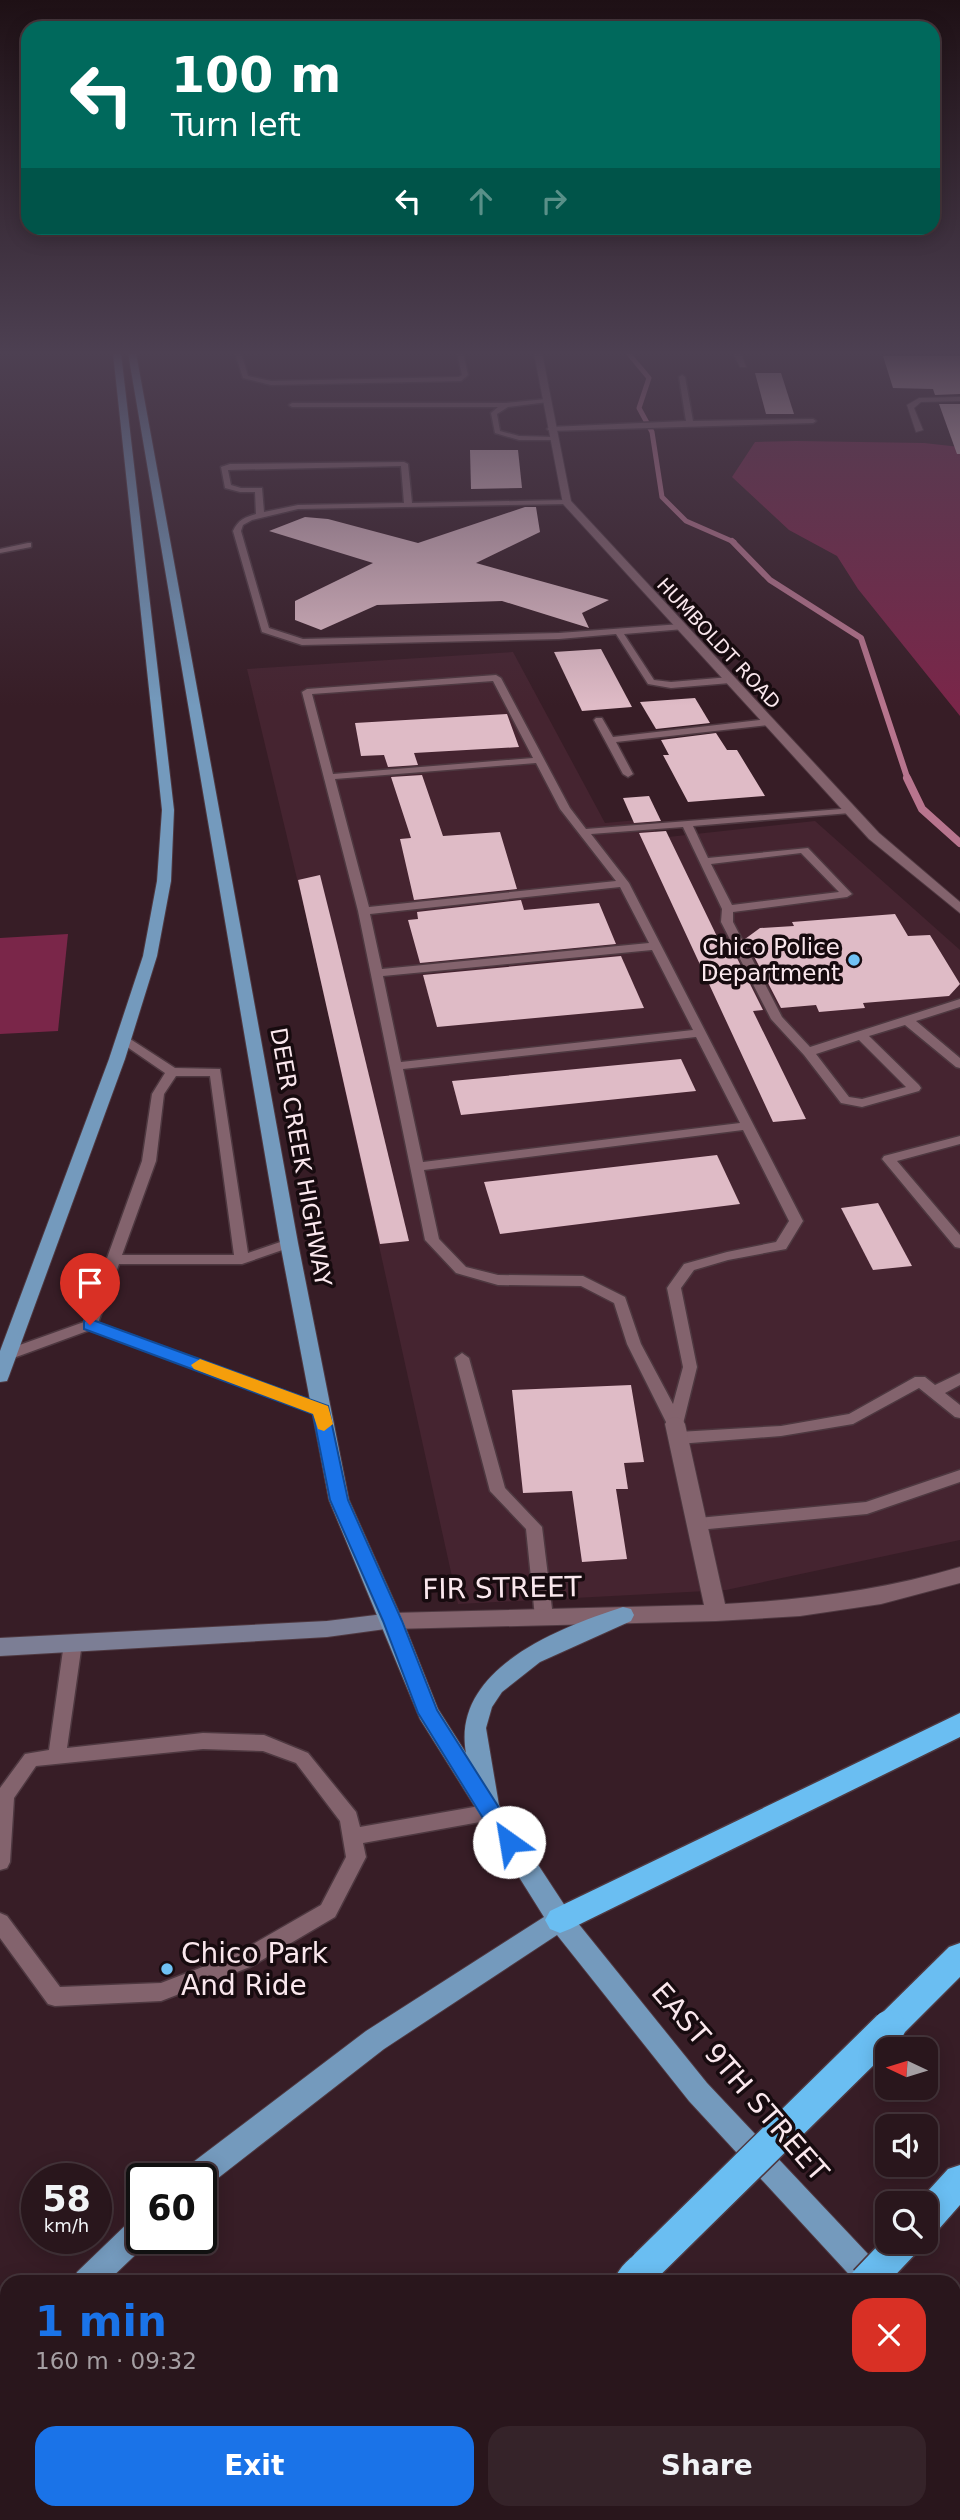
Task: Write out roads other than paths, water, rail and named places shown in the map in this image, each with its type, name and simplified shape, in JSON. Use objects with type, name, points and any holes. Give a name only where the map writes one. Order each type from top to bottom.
[{"type":"highway","points":[[560,1920],[960,1724]]},
{"type":"highway","points":[[638,2274],[960,1957]]},
{"type":"highway","points":[[938,2205],[960,2181]]},
{"type":"highway","points":[[873,2275],[893,2254]]},
{"type":"main road","points":[[0,1376],[124,1039],[150,956],[164,881],[168,810],[130,471]]},
{"type":"main road","name":"DEER CREEK HIGHWAY","points":[[153,471],[289,1242],[339,1500],[392,1621],[428,1713],[560,1920]]},
{"type":"main road","points":[[491,1812],[475,1729],[486,1692],[520,1663],[623,1615]]},
{"type":"main road","points":[[215,2163],[375,2040],[560,1920]]},
{"type":"main road","name":"EAST 9TH STREET","points":[[560,1920],[698,2092],[869,2275]]},
{"type":"main road","points":[[94,2275],[126,2245]]},
{"type":"street","points":[[559,471],[566,502]]},
{"type":"street","name":"HUMBOLDT ROAD","points":[[566,502],[874,836],[960,909]]},
{"type":"street","points":[[677,1431],[716,1613]]},
{"type":"street","name":"FIR STREET","points":[[0,1647],[327,1629],[392,1621],[764,1612],[838,1604],[928,1586],[960,1575]]},
{"type":"lane","points":[[224,471],[228,486],[232,489],[259,490],[260,515]]},
{"type":"lane","points":[[405,471],[408,505]]},
{"type":"lane","points":[[566,502],[298,507],[260,515],[240,524],[237,531],[260,621],[265,629],[276,635],[302,642],[559,636],[681,627]]},
{"type":"lane","points":[[0,551],[28,545]]},
{"type":"lane","points":[[620,632],[651,682],[671,685],[730,680]]},
{"type":"lane","points":[[496,678],[565,809],[624,883],[796,1221],[781,1247],[727,1256],[689,1267],[674,1288],[690,1367],[677,1431],[634,1343],[620,1300],[583,1281],[498,1280],[461,1270],[432,1240],[364,911],[307,692],[496,678]]},
{"type":"lane","points":[[599,720],[628,774]]},
{"type":"lane","points":[[610,740],[768,722]]},
{"type":"lane","points":[[329,777],[539,760]]},
{"type":"lane","points":[[583,832],[850,810]]},
{"type":"lane","points":[[686,823],[728,909],[727,922],[777,1019],[808,1052],[845,1100],[862,1103],[915,1088],[860,1034]]},
{"type":"lane","points":[[706,861],[804,850],[846,894],[728,909]]},
{"type":"lane","points":[[364,911],[624,883]]},
{"type":"lane","points":[[377,973],[656,946]]},
{"type":"lane","points":[[808,1052],[960,1003]]},
{"type":"lane","points":[[905,1019],[960,1064]]},
{"type":"lane","points":[[396,1066],[700,1033]]},
{"type":"lane","points":[[124,1039],[172,1072],[216,1072],[242,1260]]},
{"type":"lane","points":[[90,1325],[149,1161],[158,1094],[172,1072]]},
{"type":"lane","points":[[417,1167],[748,1126]]},
{"type":"lane","points":[[960,1140],[889,1159],[960,1244]]},
{"type":"lane","points":[[114,1259],[242,1260],[289,1242]]},
{"type":"lane","points":[[8,1355],[90,1325],[321,1410]]},
{"type":"lane","points":[[462,1358],[498,1491],[534,1527],[544,1617]]},
{"type":"lane","points":[[934,1392],[960,1378]]},
{"type":"lane","points":[[677,1431],[781,1431],[853,1419],[920,1381],[960,1413]]},
{"type":"lane","points":[[698,1524],[867,1508],[960,1475]]},
{"type":"lane","points":[[57,1755],[73,1643]]},
{"type":"lane","points":[[0,1863],[5,1796],[30,1759],[203,1741],[264,1743],[302,1758],[349,1818],[356,1857],[328,1910],[243,1961],[162,1992],[55,1997],[0,1922]]},
{"type":"lane","points":[[352,1837],[491,1812]]},
{"type":"waterway","points":[[658,471],[662,497],[686,521],[732,541]]},
{"type":"waterway","points":[[732,541],[770,580],[861,638],[908,780]]},
{"type":"waterway","points":[[907,778],[922,809],[960,843]]},
{"type":"place","name":"Chico Police Department","points":[[854,960]]},
{"type":"place","name":"Chico Park And Ride","points":[[167,1969]]}]
